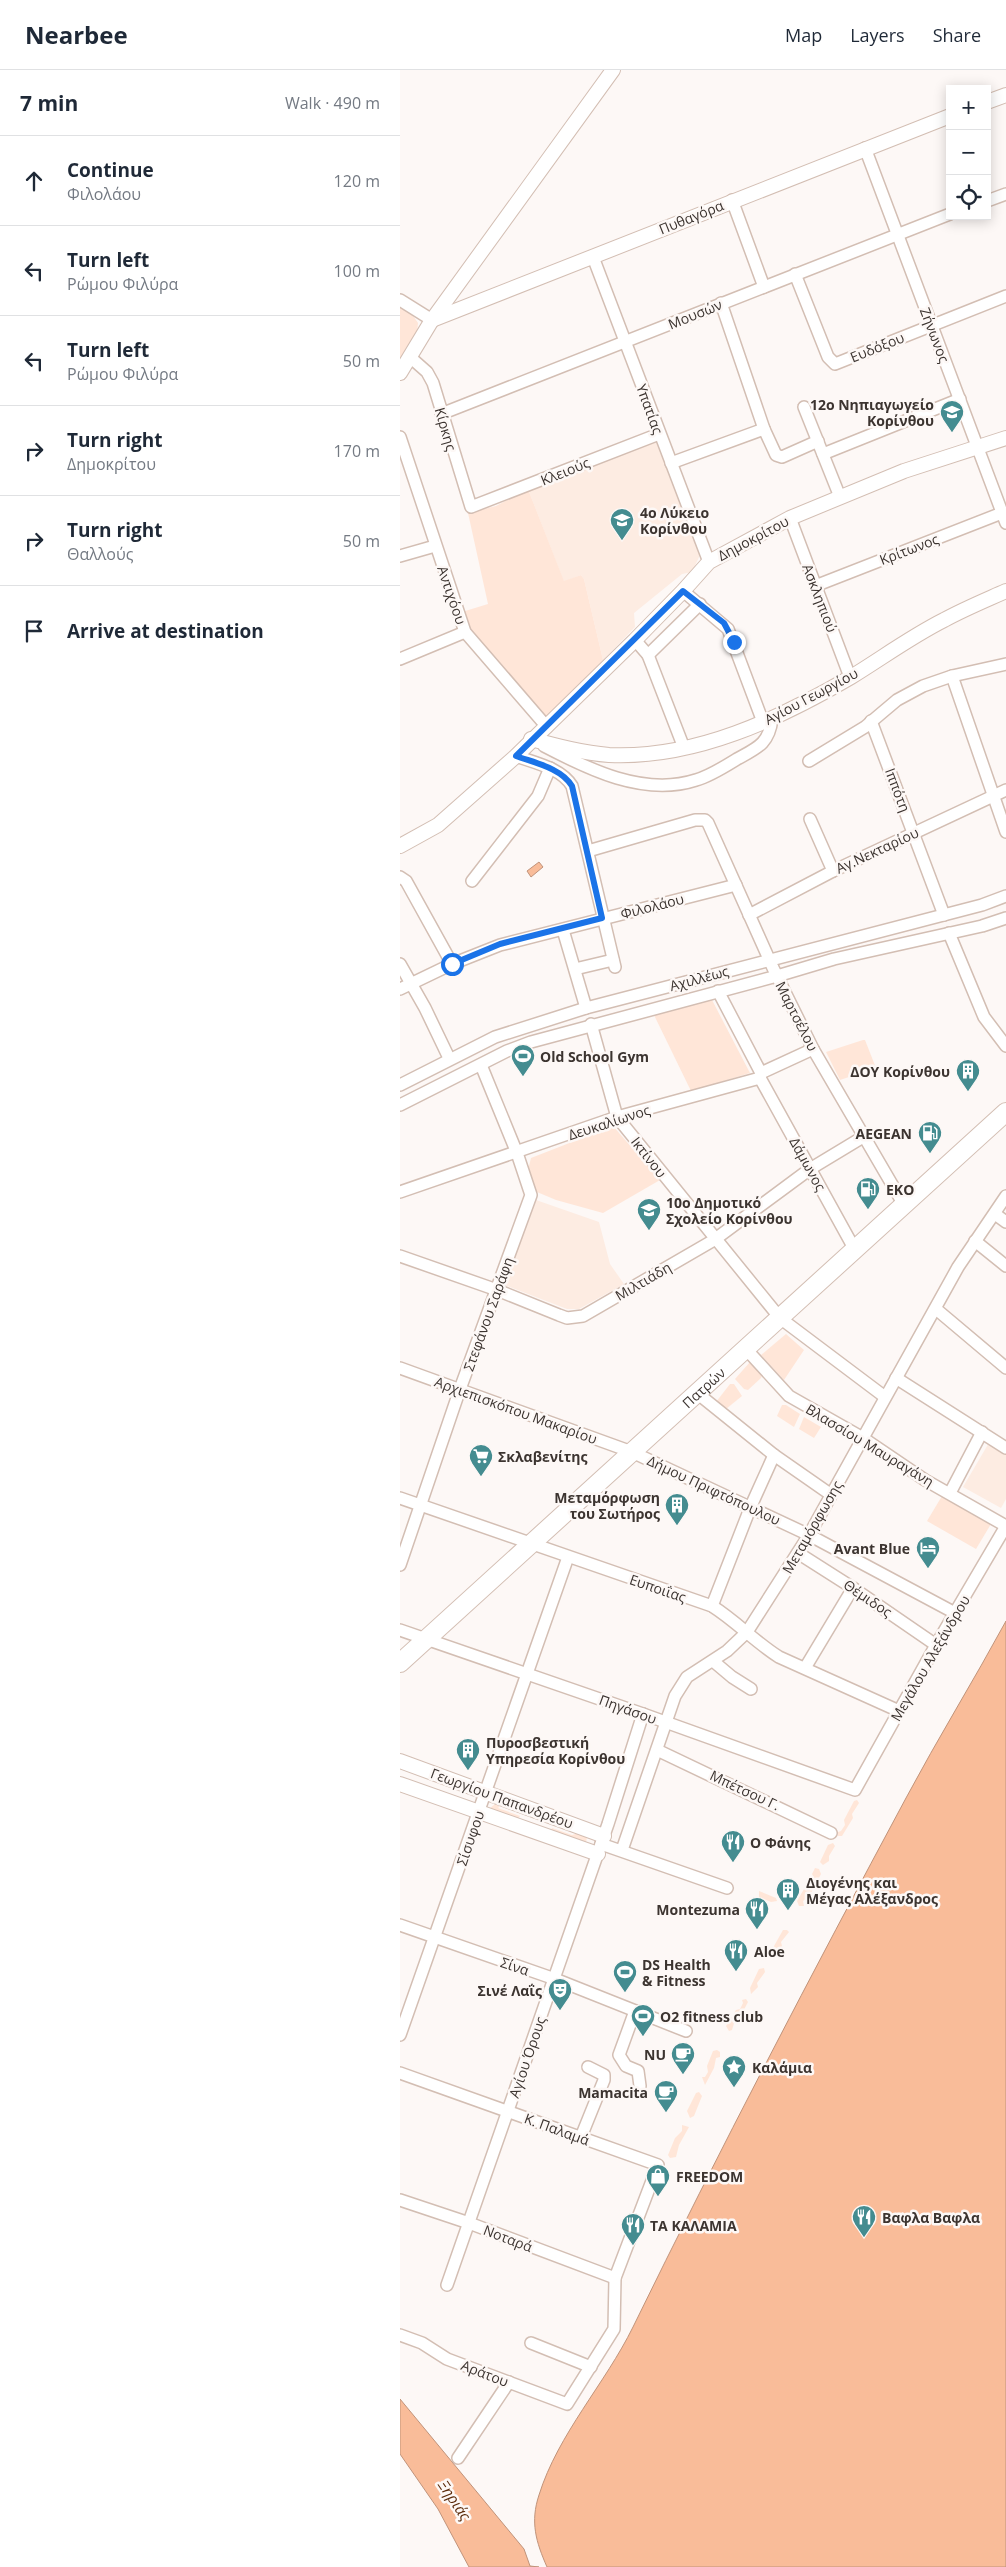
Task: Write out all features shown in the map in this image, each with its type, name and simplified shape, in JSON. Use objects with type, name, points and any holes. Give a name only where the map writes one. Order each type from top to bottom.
[{"type":"main road","name":"Πατρών","points":[[400,1663],[1006,1112]]},
{"type":"street","points":[[400,373],[432,320],[613,70]]},
{"type":"street","points":[[991,101],[1006,95]]},
{"type":"street","name":"Πυθαγόρα","points":[[432,320],[732,200],[946,118]]},
{"type":"street","name":"Ζήνωνος","points":[[865,148],[1004,518]]},
{"type":"street","points":[[991,200],[1006,194]]},
{"type":"street","points":[[732,200],[764,287]]},
{"type":"street","name":"Μουσών","points":[[441,414],[946,216]]},
{"type":"street","name":"Υπατίας","points":[[593,256],[709,562]]},
{"type":"street","name":"Ευδόξου","points":[[794,274],[831,363],[839,363],[1006,296]]},
{"type":"street","points":[[400,300],[432,320]]},
{"type":"street","points":[[721,303],[764,429],[779,456],[818,442]]},
{"type":"street","name":"Κίρκης","points":[[410,357],[427,372],[433,383],[471,507]]},
{"type":"street","points":[[823,454],[960,399]]},
{"type":"street","points":[[804,407],[840,497]]},
{"type":"street","points":[[671,463],[764,429]]},
{"type":"street","name":"Κλειούς","points":[[471,507],[660,434]]},
{"type":"street","name":"Αντιχόου","points":[[400,438],[464,632],[547,727]]},
{"type":"street","name":"Δημοκρίτου","points":[[531,740],[547,727],[635,640],[709,562],[790,518],[840,497],[904,471],[1006,438]]},
{"type":"street","name":"Ασκληπιού","points":[[790,518],[850,677]]},
{"type":"street","name":"Κρίτωνος","points":[[815,586],[1004,518]]},
{"type":"street","points":[[400,556],[435,546]]},
{"type":"street","points":[[400,846],[438,825],[516,756],[531,740],[574,762],[611,777],[648,784],[696,780],[718,770],[761,745],[769,735],[768,721],[728,629],[683,591]]},
{"type":"street","name":"Αγίου Γεωργίου","points":[[531,740],[578,751],[610,755],[684,748],[768,721],[850,677],[944,620],[1006,591]]},
{"type":"street","points":[[648,655],[700,604]]},
{"type":"street","points":[[400,660],[464,632]]},
{"type":"street","points":[[635,640],[648,655],[684,748]]},
{"type":"street","points":[[809,761],[871,721],[897,700],[923,686],[952,676],[1006,664]]},
{"type":"street","points":[[952,676],[1006,832]]},
{"type":"street","name":"Ιππότη","points":[[871,721],[944,915]]},
{"type":"street","points":[[516,756],[550,768],[568,780],[572,786],[614,963],[575,969]]},
{"type":"street","points":[[472,882],[538,796],[550,768]]},
{"type":"street","name":"Αγ.Νεκταρίου","points":[[749,915],[834,871],[1006,790]]},
{"type":"street","points":[[810,819],[834,871]]},
{"type":"street","name":"Μαρτσέλου","points":[[588,851],[695,820],[705,820],[711,826],[749,915],[813,1049],[904,1205]]},
{"type":"street","points":[[400,877],[406,881],[452,964]]},
{"type":"street","name":"Φιλολάου","points":[[400,989],[500,944],[563,930],[602,918],[736,885]]},
{"type":"street","name":"Αχιλλέως","points":[[400,1084],[449,1058],[495,1037],[586,1008],[944,915],[1006,896]]},
{"type":"street","name":"Αχιλλέως","points":[[400,1105],[526,1044],[591,1024],[892,944],[949,933],[1006,918]]},
{"type":"street","points":[[563,930],[586,1008]]},
{"type":"street","points":[[949,933],[984,1018],[1006,1046]]},
{"type":"street","points":[[400,964],[449,1058]]},
{"type":"street","name":"Δάμωνος","points":[[718,990],[760,1075],[856,1250]]},
{"type":"street","name":"Ικτίνου","points":[[591,1024],[617,1117],[714,1240],[780,1318],[885,1397]]},
{"type":"street","name":"Δευκαλίωνος","points":[[400,1192],[617,1117],[760,1075],[813,1049]]},
{"type":"street","name":"Στεφάνου Σαράφη","points":[[400,1565],[460,1389],[531,1195],[517,1153],[481,1065]]},
{"type":"street","name":"Μιλτιάδη","points":[[400,1256],[497,1290],[567,1318],[583,1316],[714,1240],[810,1168],[863,1137]]},
{"type":"street","name":"Μεταμόρφωσης","points":[[622,1850],[666,1724],[683,1682],[694,1672],[714,1661],[747,1632],[809,1535],[830,1494],[975,1241],[1006,1196]]},
{"type":"street","points":[[995,1214],[1006,1222]]},
{"type":"street","points":[[975,1241],[1006,1266]]},
{"type":"street","points":[[936,1310],[1006,1368]]},
{"type":"street","name":"Βλασσίου Μαυραγάνη","points":[[746,1349],[788,1396],[863,1438],[918,1476],[1006,1526]]},
{"type":"street","name":"Αρχιεπισκόπου Μακαρίου","points":[[400,1368],[632,1452]]},
{"type":"street","points":[[896,1378],[1006,1448]]},
{"type":"street","points":[[698,1393],[774,1455],[830,1494]]},
{"type":"street","points":[[950,1493],[982,1432]]},
{"type":"street","name":"Δήμου Πριφτόπουλου","points":[[632,1452],[751,1506],[954,1613]]},
{"type":"street","points":[[712,1606],[751,1506],[774,1455]]},
{"type":"street","name":"Ευποιΐας","points":[[400,1498],[712,1606],[779,1656],[899,1711]]},
{"type":"street","name":"Μεγάλου Αλεξάνδρου","points":[[855,1790],[954,1613],[1006,1526]]},
{"type":"street","name":"Θέμιδος","points":[[798,1553],[936,1645]]},
{"type":"street","name":"Σίσυφου","points":[[400,2035],[568,1557]]},
{"type":"street","points":[[805,1668],[853,1588]]},
{"type":"street","name":"Πηγάσου","points":[[400,1630],[527,1673],[855,1790]]},
{"type":"street","points":[[714,1661],[732,1677],[751,1689]]},
{"type":"street","name":"Αγίου Όρους","points":[[447,2286],[601,1845],[643,1714]]},
{"type":"street","name":"Μπέτσου Γ.","points":[[657,1750],[831,1833]]},
{"type":"street","name":"Γεωργίου Παπανδρέου","points":[[400,1761],[485,1792],[601,1845]]},
{"type":"street","name":"Γεωργίου Παπανδρέου","points":[[400,1784],[480,1811],[622,1850],[727,1888]]},
{"type":"street","name":"Σίνα","points":[[400,1926],[554,1979],[686,2031]]},
{"type":"street","points":[[635,2010],[619,2055],[626,2066],[638,2071],[640,2086]]},
{"type":"street","points":[[581,2137],[604,2080],[604,2075],[588,2067]]},
{"type":"street","name":"Κ. Παλαμά","points":[[400,2073],[658,2165],[615,2278]]},
{"type":"street","name":"Νοταρά","points":[[400,2200],[469,2223],[615,2278]]},
{"type":"street","points":[[531,2343],[591,2367],[614,2329],[615,2278]]},
{"type":"street","name":"Αράτου","points":[[402,2334],[447,2359],[567,2404],[591,2367]]},
{"type":"street","points":[[458,2458],[509,2382]]},
{"type":"shaded area","points":[[400,305],[409,310],[418,323],[417,333],[400,360]]},
{"type":"shaded area","name":"4ο Λύκειο Κορίνθου","points":[[657,438],[700,555],[692,572],[682,574],[634,613],[635,627],[603,660],[584,579],[581,575],[564,582],[528,489]]},
{"type":"shaded area","points":[[528,489],[564,581],[581,575],[584,579],[603,660],[546,719],[467,630],[462,612],[488,604],[468,513],[496,506]]},
{"type":"shaded area","points":[[712,1000],[750,1073],[691,1091],[654,1015]]},
{"type":"shaded area","points":[[865,1040],[876,1068],[840,1080],[826,1052]]},
{"type":"shaded area","points":[[613,1126],[660,1180],[603,1213],[556,1200],[537,1192],[528,1170],[531,1158]]},
{"type":"shaded area","points":[[536,1200],[599,1222],[610,1264],[624,1284],[579,1309],[567,1309],[502,1284]]},
{"type":"shaded area","points":[[786,1334],[804,1350],[784,1380],[761,1355]]},
{"type":"shaded area","points":[[750,1362],[762,1375],[748,1390],[744,1389],[735,1379]]},
{"type":"shaded area","points":[[730,1384],[734,1384],[742,1396],[726,1409],[716,1402]]},
{"type":"shaded area","points":[[782,1405],[786,1405],[800,1414],[794,1427],[777,1416]]},
{"type":"shaded area","points":[[804,1417],[821,1427],[814,1438],[799,1429]]},
{"type":"shaded area","points":[[990,1441],[1006,1452],[1006,1499],[1001,1508],[963,1487]]},
{"type":"shaded area","points":[[942,1496],[991,1524],[976,1549],[927,1521]]},
{"type":"shaded area","points":[[857,1800],[859,1803],[852,1814],[853,1818],[842,1836],[838,1836],[838,1832],[845,1825],[844,1820],[854,1801]]},
{"type":"shaded area","points":[[495,1804],[500,1806],[498,1808],[520,1816],[518,1819],[489,1809]]},
{"type":"shaded area","points":[[552,1828],[572,1835],[579,1833],[587,1837],[586,1843],[551,1830]]},
{"type":"shaded area","points":[[833,1843],[835,1846],[829,1856],[829,1861],[823,1865],[820,1862],[828,1845]]},
{"type":"shaded area","points":[[815,1868],[819,1869],[821,1874],[810,1895],[803,1901],[804,1906],[799,1906],[797,1901],[807,1884],[810,1884],[814,1878],[812,1874]]},
{"type":"shaded area","points":[[759,1891],[776,1898],[777,1901],[771,1902],[759,1897]]},
{"type":"shaded area","points":[[783,1930],[789,1932],[781,1942],[782,1946],[774,1958],[769,1959],[770,1954],[775,1951],[774,1946]]},
{"type":"shaded area","points":[[764,1968],[765,1972],[757,1983],[758,1987],[751,1994],[750,1988],[759,1969]]},
{"type":"shaded area","points":[[746,1999],[748,2002],[739,2019],[735,2020],[732,2030],[729,2031],[726,2026],[736,2010],[740,2009],[743,2003],[742,2000]]},
{"type":"shaded area","points":[[717,2050],[720,2052],[720,2057],[716,2058],[714,2068],[705,2085],[702,2077],[705,2077],[708,2072],[707,2066],[713,2051]]},
{"type":"shaded area","points":[[699,2092],[702,2096],[694,2116],[690,2118],[687,2111],[696,2093]]},
{"type":"shaded area","points":[[682,2125],[689,2127],[679,2145],[676,2157],[670,2158],[668,2155],[675,2138],[682,2131]]},
{"type":"water","points":[[539,862],[543,867],[531,877],[527,871]]},
{"type":"water","points":[[1006,1621],[1006,2567],[547,2567],[537,2540],[535,2514],[536,2505],[547,2473],[570,2430],[622,2348],[836,1929],[918,1776]]},
{"type":"water","name":"Ξηριάς","points":[[400,2399],[524,2549],[530,2566],[539,2567],[469,2567],[438,2509],[400,2454]]},
{"type":"place","name":"12ο Νηπιαγωγείο Κορίνθου","points":[[952,433]]},
{"type":"place","name":"4ο Λύκειο Κορίνθου","points":[[622,541]]},
{"type":"place","name":"Old School Gym","points":[[523,1077]]},
{"type":"place","name":"ΔΟΥ Κορίνθου","points":[[968,1092]]},
{"type":"place","name":"AEGEAN","points":[[930,1154]]},
{"type":"place","name":"EKO","points":[[868,1210]]},
{"type":"place","name":"10ο Δημοτικό Σχολείο Κορίνθου","points":[[649,1231]]},
{"type":"place","name":"Σκλαβενίτης","points":[[481,1477]]},
{"type":"place","name":"Μεταμόρφωση του Σωτήρος","points":[[677,1526]]},
{"type":"place","name":"Avant Blue","points":[[928,1569]]},
{"type":"place","name":"Πυροσβεστική Υπηρεσία Κορίνθου","points":[[468,1771]]},
{"type":"place","name":"Ο Φάνης","points":[[733,1863]]},
{"type":"place","name":"Διογένης και Μέγας Αλέξανδρος","points":[[788,1911]]},
{"type":"place","name":"Montezuma","points":[[757,1930]]},
{"type":"place","name":"Aloe","points":[[736,1972]]},
{"type":"place","name":"DS Health & Fitness","points":[[625,1993]]},
{"type":"place","name":"Σινέ Λαΐς","points":[[560,2011]]},
{"type":"place","name":"O2 fitness club","points":[[643,2037]]},
{"type":"place","name":"NU","points":[[683,2075]]},
{"type":"place","name":"Καλάμια","points":[[734,2088]]},
{"type":"place","name":"Mamacita","points":[[666,2113]]},
{"type":"place","name":"FREEDOM","points":[[658,2197]]},
{"type":"place","name":"Βαφλα Βαφλα","points":[[864,2238]]},
{"type":"place","name":"ΤΑ ΚΑΛΑΜΙΑ","points":[[633,2246]]},
{"type":"route","points":[[452,964],[500,944],[563,930],[602,918],[572,786],[568,780],[550,768],[516,756],[683,591],[724,623],[734,642]]}]
